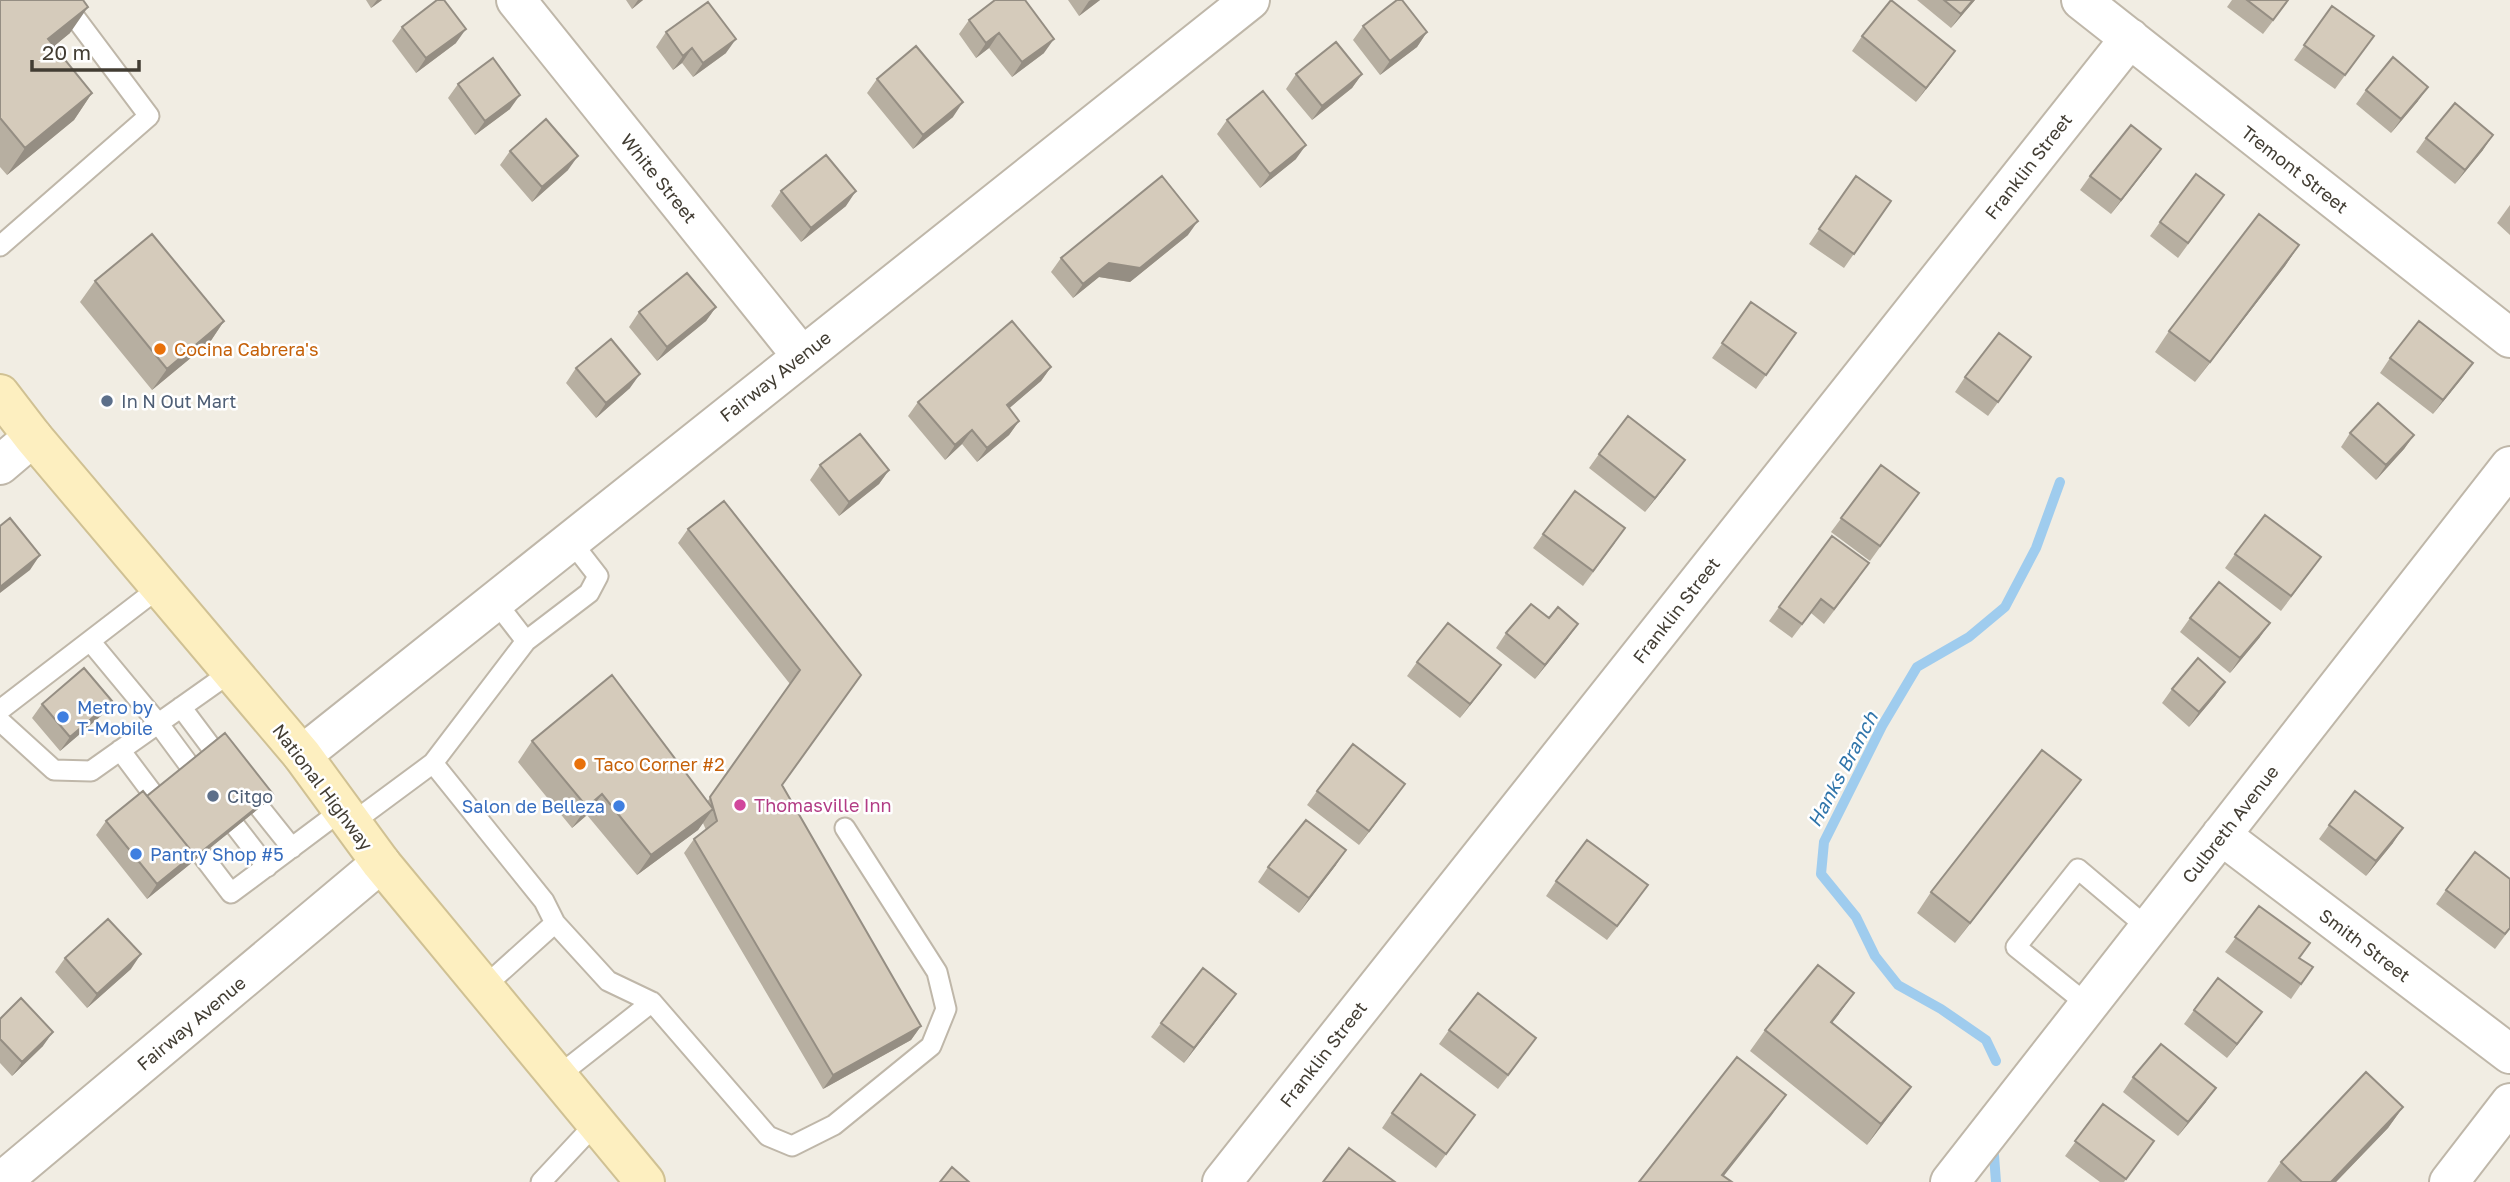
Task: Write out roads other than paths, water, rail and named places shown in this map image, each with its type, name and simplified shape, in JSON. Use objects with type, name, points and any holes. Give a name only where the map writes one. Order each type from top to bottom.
[{"type":"main road","name":"National Highway","points":[[0,394],[33,437],[302,755],[381,863],[645,1182]]},
{"type":"street","name":"White Street","points":[[516,0],[802,355]]},
{"type":"street","name":"Tremont Street","points":[[2081,0],[2507,328]]},
{"type":"street","name":"Fairway Avenue","points":[[302,755],[1235,5]]},
{"type":"street","name":"Franklin Street","points":[[1222,1182],[2130,38]]},
{"type":"street","points":[[0,465],[33,437]]},
{"type":"street","name":"Culbreth Avenue","points":[[1950,1182],[2510,466]]},
{"type":"street","name":"Smith Street","points":[[2221,835],[2510,1054]]},
{"type":"street","name":"Fairway Avenue","points":[[6,1176],[381,863]]},
{"type":"street","points":[[2449,1182],[2510,1102]]},
{"type":"lane","points":[[0,246],[149,116],[62,0]]},
{"type":"lane","points":[[202,855],[231,892],[292,848],[433,763],[526,641],[589,593],[598,576],[570,540]]},
{"type":"lane","points":[[0,710],[160,587]]},
{"type":"lane","points":[[495,601],[526,641]]},
{"type":"lane","points":[[90,640],[189,765]]},
{"type":"lane","points":[[0,721],[54,770],[91,771],[231,672]]},
{"type":"lane","points":[[181,707],[211,747]]},
{"type":"lane","points":[[120,750],[153,794]]},
{"type":"lane","points":[[433,763],[544,901],[555,923],[608,981],[652,1002],[768,1136],[792,1146],[834,1125],[931,1046],[946,1009],[937,972],[845,828]]},
{"type":"lane","points":[[260,808],[292,848]]},
{"type":"lane","points":[[236,827],[267,867]]},
{"type":"lane","points":[[2088,1005],[2016,947],[2078,869],[2148,928]]},
{"type":"lane","points":[[484,987],[555,923]]},
{"type":"lane","points":[[558,1076],[652,1002]]},
{"type":"lane","points":[[541,1182],[596,1123]]},
{"type":"waterway","name":"Hanks Branch","points":[[1996,1061],[1986,1040],[1941,1009],[1898,985],[1875,956],[1856,917],[1821,874],[1824,842],[1882,726],[1917,667],[1969,637],[2005,607],[2036,548],[2060,482]]},
{"type":"waterway","name":"Hanks Branch","points":[[1994,1155],[1996,1182]]},
{"type":"place","name":"Cocina Cabrera's","points":[[160,349]]},
{"type":"place","name":"In N Out Mart","points":[[107,401]]},
{"type":"place","name":"Metro by T-Mobile","points":[[63,717]]},
{"type":"place","name":"Taco Corner #2","points":[[580,764]]},
{"type":"place","name":"Citgo","points":[[213,796]]},
{"type":"place","name":"Thomasville Inn","points":[[740,805]]},
{"type":"place","name":"Salon de Belleza","points":[[619,806]]},
{"type":"place","name":"Pantry Shop #5","points":[[136,854]]}]
